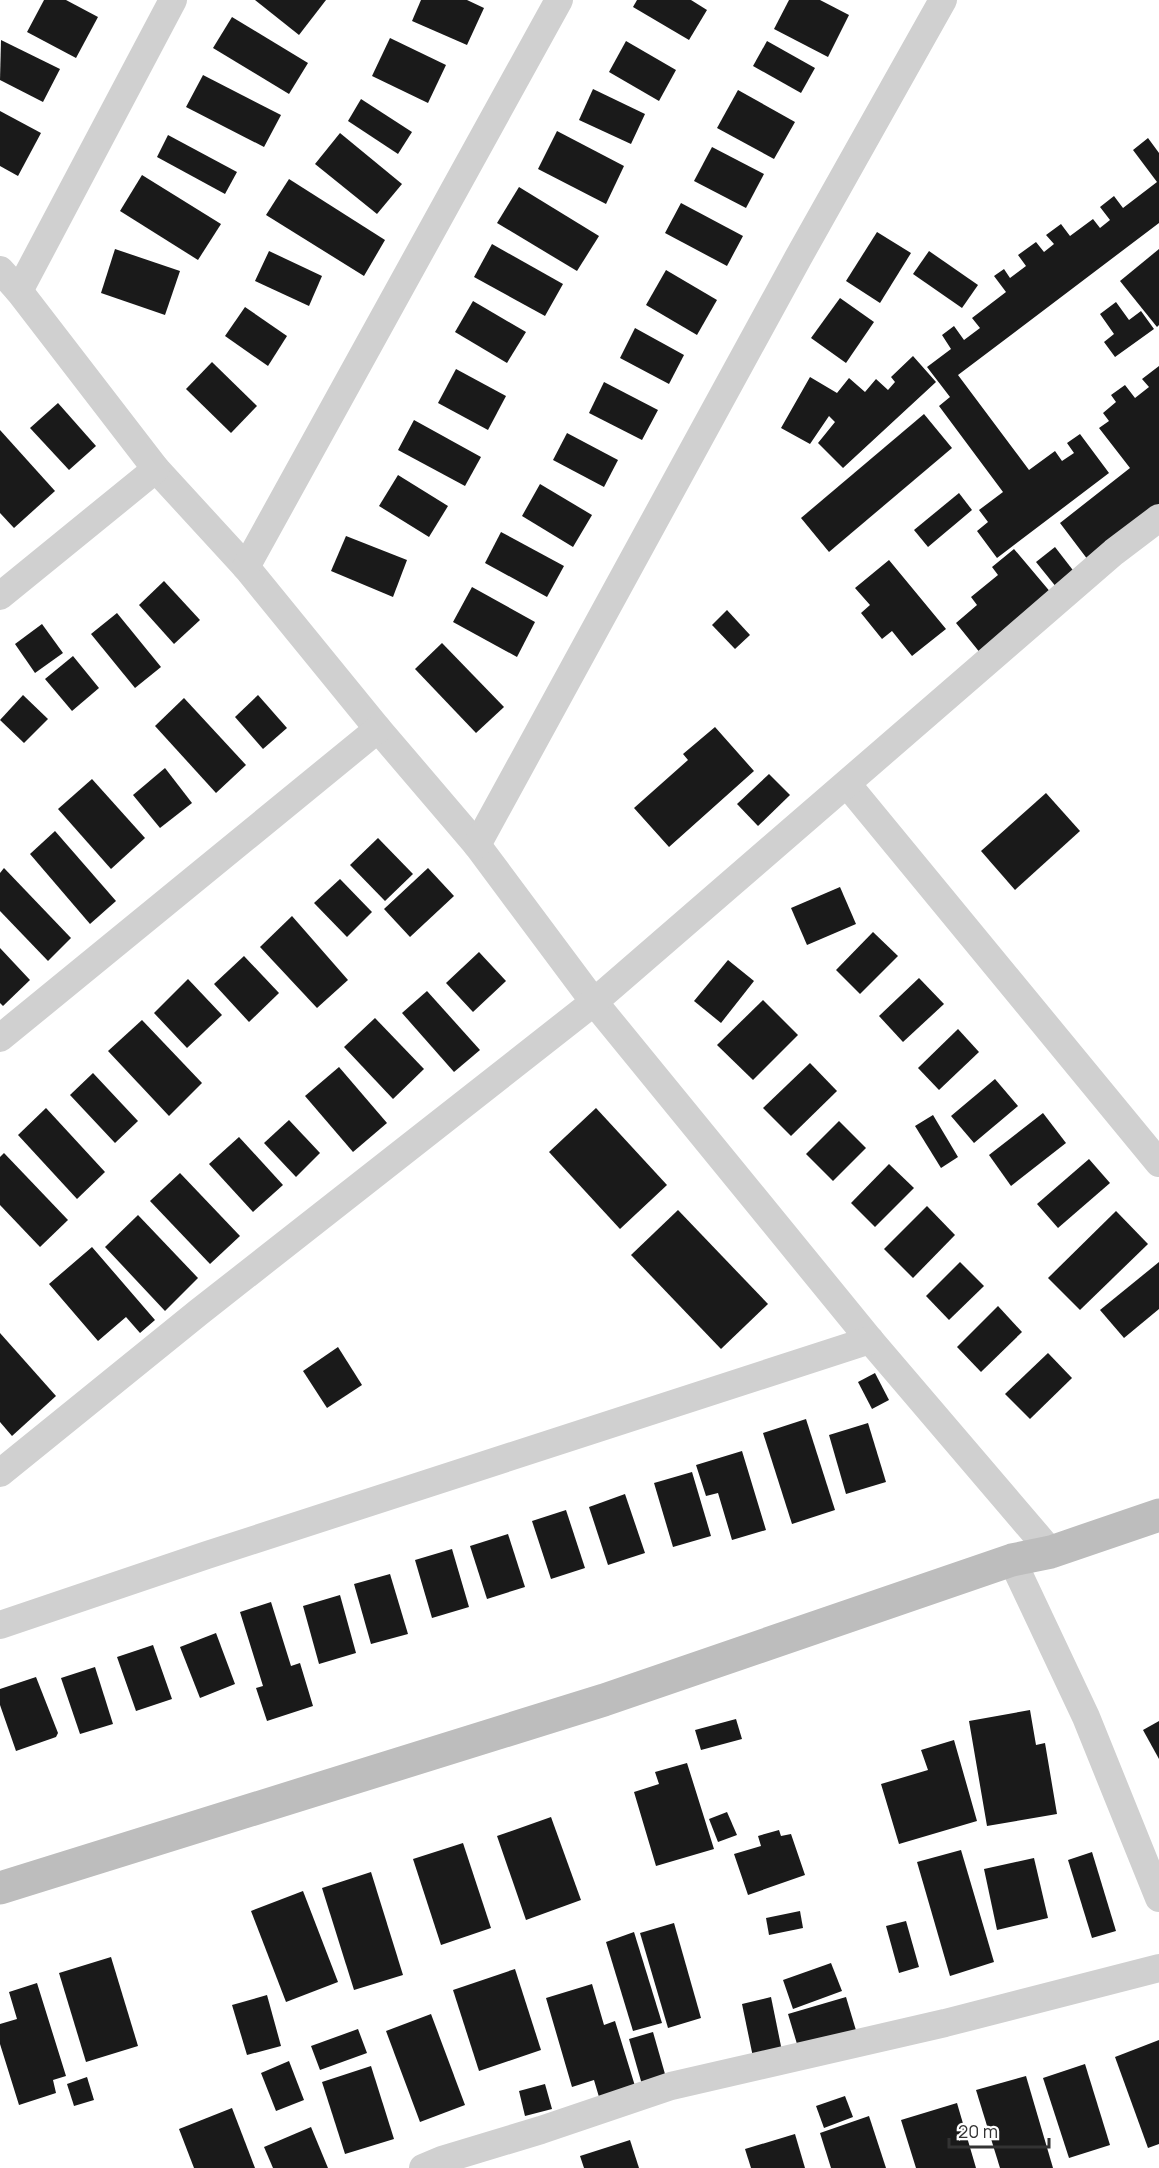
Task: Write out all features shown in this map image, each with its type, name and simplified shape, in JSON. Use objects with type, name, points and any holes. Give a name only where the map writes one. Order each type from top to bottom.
[{"type":"street","points":[[19,291],[173,0]]},
{"type":"street","points":[[246,567],[559,0]]},
{"type":"street","points":[[477,845],[798,258],[943,0]]},
{"type":"street","points":[[0,270],[19,291],[156,469],[246,567],[378,729],[477,845],[594,1002],[870,1340],[1051,1552]]},
{"type":"street","points":[[0,596],[156,469]]},
{"type":"street","points":[[0,1473],[199,1312],[594,1002],[1114,552],[1159,518]]},
{"type":"street","points":[[0,1038],[378,729]]},
{"type":"street","points":[[847,784],[1159,1163]]},
{"type":"street","points":[[0,1625],[218,1551],[870,1340]]},
{"type":"street","points":[[0,1888],[604,1700],[1012,1560],[1051,1552],[1159,1515]]},
{"type":"street","points":[[1012,1560],[1086,1717],[1159,1898]]},
{"type":"street","points":[[423,2168],[671,2086],[945,2023],[1159,1968]]},
{"type":"building","points":[[44,0],[66,0],[98,17],[76,58],[27,32]]},
{"type":"building","points":[[255,0],[326,0],[299,35]]},
{"type":"building","points":[[421,0],[467,0],[484,8],[467,45],[412,21]]},
{"type":"building","points":[[637,0],[691,0],[707,10],[689,40],[633,7]]},
{"type":"building","points":[[789,0],[820,0],[849,15],[828,57],[774,29]]},
{"type":"building","points":[[232,17],[308,63],[289,94],[213,48]]},
{"type":"building","points":[[390,38],[446,65],[428,103],[372,76]]},
{"type":"building","points":[[1,40],[60,69],[43,102],[0,80]]},
{"type":"building","points":[[626,41],[676,70],[659,101],[609,72]]},
{"type":"building","points":[[767,41],[815,68],[801,93],[753,66]]},
{"type":"building","points":[[203,75],[281,115],[264,147],[186,107]]},
{"type":"building","points":[[593,89],[645,114],[631,144],[579,120]]},
{"type":"building","points":[[738,90],[795,122],[774,159],[717,128]]},
{"type":"building","points":[[361,99],[412,132],[398,154],[348,121]]},
{"type":"building","points":[[0,111],[41,133],[18,176],[0,166]]},
{"type":"building","points":[[557,131],[624,166],[606,204],[538,169]]},
{"type":"building","points":[[340,133],[402,184],[377,214],[315,164]]},
{"type":"building","points":[[168,135],[237,172],[225,194],[157,157]]},
{"type":"building","points":[[1148,138],[1159,153],[1159,223],[958,375],[1029,470],[1055,451],[1062,461],[1074,453],[1067,443],[1080,434],[1109,473],[997,558],[977,531],[988,522],[979,510],[1003,492],[939,406],[950,397],[927,367],[951,349],[942,335],[954,326],[964,340],[980,328],[972,318],[1006,292],[994,276],[1004,269],[1010,278],[1026,266],[1018,255],[1036,242],[1044,252],[1054,244],[1046,235],[1061,224],[1070,236],[1093,219],[1100,228],[1110,220],[1100,207],[1114,196],[1123,208],[1157,182],[1133,150]]},
{"type":"building","points":[[712,147],[764,174],[746,208],[694,181]]},
{"type":"building","points":[[142,175],[221,224],[198,260],[120,211]]},
{"type":"building","points":[[289,179],[385,240],[364,276],[266,215]]},
{"type":"building","points":[[519,187],[599,236],[577,271],[497,223]]},
{"type":"building","points":[[681,203],[743,236],[727,266],[665,233]]},
{"type":"building","points":[[877,232],[911,253],[880,303],[846,281]]},
{"type":"building","points":[[492,244],[563,284],[545,316],[474,277]]},
{"type":"building","points":[[115,249],[180,271],[165,315],[101,293]]},
{"type":"building","points":[[1159,249],[1159,325],[1157,327],[1120,281]]},
{"type":"building","points":[[269,251],[322,276],[309,306],[255,281]]},
{"type":"building","points":[[929,251],[978,285],[962,308],[913,274]]},
{"type":"building","points":[[666,270],[717,300],[697,335],[646,305]]},
{"type":"building","points":[[840,298],[874,322],[846,363],[811,338]]},
{"type":"building","points":[[473,301],[526,332],[507,363],[455,332]]},
{"type":"building","points":[[1116,302],[1129,320],[1141,311],[1154,329],[1115,357],[1104,342],[1114,334],[1100,314]]},
{"type":"building","points":[[245,307],[287,336],[268,366],[225,336]]},
{"type":"building","points":[[635,328],[684,355],[669,384],[620,358]]},
{"type":"building","points":[[913,356],[936,382],[843,468],[818,443],[835,422],[829,416],[810,444],[781,428],[810,377],[837,393],[849,378],[865,392],[876,379],[888,390],[895,382],[891,377]]},
{"type":"building","points":[[212,362],[257,406],[231,433],[186,389]]},
{"type":"building","points":[[1159,366],[1159,504],[1088,560],[1060,523],[1130,468],[1099,428],[1109,421],[1103,413],[1116,402],[1111,395],[1125,385],[1135,398],[1149,387],[1142,379]]},
{"type":"building","points":[[456,369],[506,396],[488,430],[438,403]]},
{"type":"building","points":[[604,382],[658,410],[642,440],[589,413]]},
{"type":"building","points":[[58,403],[96,446],[69,470],[30,428]]},
{"type":"building","points":[[924,414],[952,448],[829,552],[801,518]]},
{"type":"building","points":[[414,420],[481,457],[465,486],[398,450]]},
{"type":"building","points":[[0,430],[55,491],[14,528],[0,513]]},
{"type":"building","points":[[567,433],[618,460],[604,487],[553,460]]},
{"type":"building","points":[[398,475],[448,506],[429,537],[379,506]]},
{"type":"building","points":[[540,484],[592,515],[573,547],[522,516]]},
{"type":"building","points":[[959,493],[972,510],[928,547],[914,530]]},
{"type":"building","points":[[501,532],[564,566],[547,597],[485,563]]},
{"type":"building","points":[[346,536],[407,560],[393,597],[331,571]]},
{"type":"building","points":[[1055,547],[1079,578],[1061,593],[1036,562]]},
{"type":"building","points":[[1014,549],[1052,594],[981,654],[956,623],[977,605],[971,597],[998,575],[992,567]]},
{"type":"building","points":[[889,560],[946,629],[912,656],[892,631],[882,639],[861,613],[870,605],[855,588]]},
{"type":"building","points":[[164,581],[200,620],[174,644],[139,605]]},
{"type":"building","points":[[472,587],[535,622],[517,657],[453,622]]},
{"type":"building","points":[[727,610],[750,635],[735,649],[712,625]]},
{"type":"building","points":[[117,613],[161,667],[135,688],[91,634]]},
{"type":"building","points":[[42,624],[63,653],[35,673],[15,644]]},
{"type":"building","points":[[442,643],[504,707],[476,733],[415,669]]},
{"type":"building","points":[[73,656],[99,688],[72,711],[45,679]]},
{"type":"building","points":[[23,695],[48,719],[24,743],[0,720]]},
{"type":"building","points":[[258,695],[287,728],[263,749],[235,717]]},
{"type":"building","points":[[184,698],[246,765],[216,793],[155,726]]},
{"type":"building","points":[[715,727],[754,771],[669,847],[634,808],[688,760],[683,754]]},
{"type":"building","points":[[165,768],[192,803],[160,828],[133,795]]},
{"type":"building","points":[[769,774],[790,795],[758,826],[737,804]]},
{"type":"building","points":[[92,779],[145,838],[111,869],[58,809]]},
{"type":"building","points":[[1046,793],[1080,831],[1015,890],[981,851]]},
{"type":"building","points":[[55,831],[116,901],[90,924],[30,854]]},
{"type":"building","points":[[378,838],[413,874],[385,901],[350,865]]},
{"type":"building","points":[[4,868],[71,938],[48,961],[0,911],[0,873]]},
{"type":"building","points":[[428,868],[454,896],[410,937],[384,909]]},
{"type":"building","points":[[340,879],[372,912],[347,937],[314,903]]},
{"type":"building","points":[[840,887],[856,924],[807,945],[791,908]]},
{"type":"building","points":[[292,916],[348,980],[317,1008],[260,947]]},
{"type":"building","points":[[873,932],[898,956],[860,994],[836,970]]},
{"type":"building","points":[[0,948],[30,980],[3,1006],[0,1003]]},
{"type":"building","points":[[479,952],[506,981],[473,1012],[446,983]]},
{"type":"building","points":[[244,956],[279,993],[249,1022],[214,984]]},
{"type":"building","points":[[728,960],[754,981],[721,1023],[694,1001]]},
{"type":"building","points":[[919,978],[944,1004],[903,1042],[879,1016]]},
{"type":"building","points":[[188,979],[222,1015],[187,1048],[154,1013]]},
{"type":"building","points":[[427,991],[480,1050],[454,1072],[402,1013]]},
{"type":"building","points":[[763,1000],[798,1035],[753,1080],[717,1045]]},
{"type":"building","points":[[375,1018],[424,1069],[393,1099],[344,1047]]},
{"type":"building","points":[[142,1020],[202,1083],[169,1116],[108,1051]]},
{"type":"building","points":[[958,1029],[979,1052],[939,1090],[918,1068]]},
{"type":"building","points":[[810,1063],[837,1091],[791,1136],[763,1108]]},
{"type":"building","points":[[339,1067],[387,1123],[353,1152],[305,1096]]},
{"type":"building","points":[[93,1073],[138,1121],[115,1143],[70,1095]]},
{"type":"building","points":[[995,1079],[1018,1106],[974,1143],[951,1116]]},
{"type":"building","points":[[46,1108],[105,1172],[77,1199],[18,1135]]},
{"type":"building","points":[[596,1108],[667,1185],[620,1229],[549,1152]]},
{"type":"building","points":[[1043,1113],[1066,1143],[1011,1186],[989,1155]]},
{"type":"building","points":[[933,1115],[958,1157],[941,1168],[915,1126]]},
{"type":"building","points":[[289,1120],[320,1153],[296,1177],[264,1143]]},
{"type":"building","points":[[839,1121],[866,1148],[833,1181],[806,1154]]},
{"type":"building","points":[[239,1137],[283,1185],[253,1212],[209,1164]]},
{"type":"building","points":[[4,1153],[68,1220],[40,1247],[0,1205],[0,1157]]},
{"type":"building","points":[[1089,1159],[1110,1183],[1058,1228],[1037,1204]]},
{"type":"building","points":[[889,1164],[914,1188],[875,1227],[851,1203]]},
{"type":"building","points":[[180,1173],[240,1236],[210,1264],[150,1201]]},
{"type":"building","points":[[927,1206],[955,1235],[913,1278],[884,1249]]},
{"type":"building","points":[[678,1210],[768,1304],[721,1349],[631,1255]]},
{"type":"building","points":[[1116,1211],[1148,1244],[1080,1310],[1048,1278]]},
{"type":"building","points":[[138,1215],[198,1278],[165,1311],[105,1247]]},
{"type":"building","points":[[92,1247],[155,1320],[140,1333],[126,1317],[98,1341],[49,1284]]},
{"type":"building","points":[[960,1262],[984,1286],[949,1320],[926,1296]]},
{"type":"building","points":[[1159,1262],[1159,1309],[1124,1338],[1100,1310]]},
{"type":"building","points":[[998,1306],[1022,1332],[981,1372],[957,1347]]},
{"type":"building","points":[[0,1333],[56,1396],[12,1436],[0,1422]]},
{"type":"building","points":[[338,1347],[362,1385],[327,1408],[303,1371]]},
{"type":"building","points":[[1048,1353],[1072,1378],[1030,1419],[1005,1394]]},
{"type":"building","points":[[875,1373],[889,1400],[872,1409],[858,1382]]},
{"type":"building","points":[[806,1419],[835,1510],[792,1524],[763,1433]]},
{"type":"building","points":[[868,1423],[886,1482],[846,1494],[829,1435]]},
{"type":"building","points":[[742,1451],[766,1530],[732,1540],[718,1493],[706,1496],[696,1465]]},
{"type":"building","points":[[692,1472],[711,1536],[673,1547],[654,1483]]},
{"type":"building","points":[[625,1494],[645,1553],[608,1565],[589,1507]]},
{"type":"building","points":[[566,1510],[585,1568],[551,1579],[532,1521]]},
{"type":"building","points":[[508,1534],[525,1587],[487,1599],[470,1546]]},
{"type":"building","points":[[452,1549],[469,1607],[432,1618],[415,1560]]},
{"type":"building","points":[[390,1574],[408,1634],[371,1644],[354,1584]]},
{"type":"building","points":[[340,1595],[356,1653],[319,1664],[303,1606]]},
{"type":"building","points":[[271,1602],[291,1666],[300,1663],[313,1706],[267,1721],[256,1688],[263,1686],[240,1612]]},
{"type":"building","points":[[216,1633],[235,1684],[200,1698],[180,1647]]},
{"type":"building","points":[[153,1645],[172,1699],[136,1711],[117,1657]]},
{"type":"building","points":[[95,1667],[113,1724],[80,1734],[61,1678]]},
{"type":"building","points":[[36,1677],[58,1733],[56,1737],[16,1751],[0,1705],[0,1689]]},
{"type":"building","points":[[1030,1710],[1036,1745],[1045,1743],[1057,1814],[987,1826],[969,1721]]},
{"type":"building","points":[[736,1719],[742,1739],[701,1750],[695,1730]]},
{"type":"building","points":[[1159,1721],[1159,1759],[1143,1730]]},
{"type":"building","points":[[954,1740],[977,1821],[899,1844],[881,1784],[928,1770],[921,1750]]},
{"type":"building","points":[[687,1763],[714,1849],[656,1866],[634,1792],[659,1784],[655,1772]]},
{"type":"building","points":[[727,1812],[737,1835],[718,1842],[709,1819]]},
{"type":"building","points":[[551,1817],[581,1900],[526,1920],[497,1836]]},
{"type":"building","points":[[779,1830],[781,1836],[791,1834],[805,1875],[748,1895],[734,1854],[761,1846],[758,1836]]},
{"type":"building","points":[[463,1843],[491,1928],[441,1945],[413,1859]]},
{"type":"building","points":[[961,1850],[994,1962],[950,1976],[917,1862]]},
{"type":"building","points":[[1092,1852],[1116,1931],[1092,1938],[1068,1860]]},
{"type":"building","points":[[1034,1858],[1048,1918],[997,1930],[984,1869]]},
{"type":"building","points":[[371,1872],[403,1975],[354,1990],[322,1888]]},
{"type":"building","points":[[303,1891],[338,1982],[286,2002],[251,1911]]},
{"type":"building","points":[[800,1911],[803,1928],[769,1935],[766,1918]]},
{"type":"building","points":[[906,1921],[919,1967],[899,1973],[886,1926]]},
{"type":"building","points":[[674,1923],[701,2018],[668,2028],[640,1933]]},
{"type":"building","points":[[634,1932],[662,2023],[633,2031],[606,1942]]},
{"type":"building","points":[[111,1957],[138,2046],[86,2062],[59,1973]]},
{"type":"building","points":[[831,1963],[842,1991],[793,2009],[783,1980]]},
{"type":"building","points":[[515,1969],[541,2050],[479,2071],[453,1990]]},
{"type":"building","points":[[37,1983],[66,2076],[53,2080],[56,2093],[19,2105],[0,2044],[0,2024],[17,2019],[9,1992]]},
{"type":"building","points":[[592,1984],[604,2025],[615,2021],[635,2086],[599,2097],[594,2080],[572,2087],[546,1998]]},
{"type":"building","points":[[267,1995],[281,2046],[247,2055],[232,2005]]},
{"type":"building","points":[[771,1997],[783,2056],[754,2062],[742,2004]]},
{"type":"building","points":[[846,1997],[861,2047],[803,2064],[788,2014]]},
{"type":"building","points":[[431,2014],[465,2105],[420,2122],[386,2031]]},
{"type":"building","points":[[358,2029],[367,2053],[320,2070],[311,2046]]},
{"type":"building","points":[[653,2032],[667,2081],[643,2088],[629,2039]]},
{"type":"building","points":[[1159,2040],[1159,2144],[1148,2148],[1115,2057]]},
{"type":"building","points":[[289,2061],[304,2100],[276,2111],[261,2073]]},
{"type":"building","points":[[1085,2064],[1110,2145],[1069,2158],[1043,2078]]},
{"type":"building","points":[[371,2066],[394,2139],[345,2154],[322,2082]]},
{"type":"building","points":[[1026,2076],[1053,2168],[1000,2168],[976,2090]]},
{"type":"building","points":[[87,2077],[94,2100],[74,2106],[67,2084]]},
{"type":"building","points":[[545,2084],[552,2109],[525,2116],[519,2091]]},
{"type":"building","points":[[845,2096],[853,2117],[824,2128],[816,2106]]},
{"type":"building","points":[[957,2103],[976,2168],[916,2168],[901,2120]]},
{"type":"building","points":[[232,2108],[255,2168],[194,2168],[179,2129]]},
{"type":"building","points":[[869,2116],[886,2168],[831,2168],[820,2133]]},
{"type":"building","points":[[311,2127],[328,2168],[273,2168],[264,2147]]},
{"type":"building","points":[[795,2134],[805,2168],[751,2168],[745,2149]]},
{"type":"building","points":[[630,2140],[639,2168],[584,2168],[580,2156]]}]
